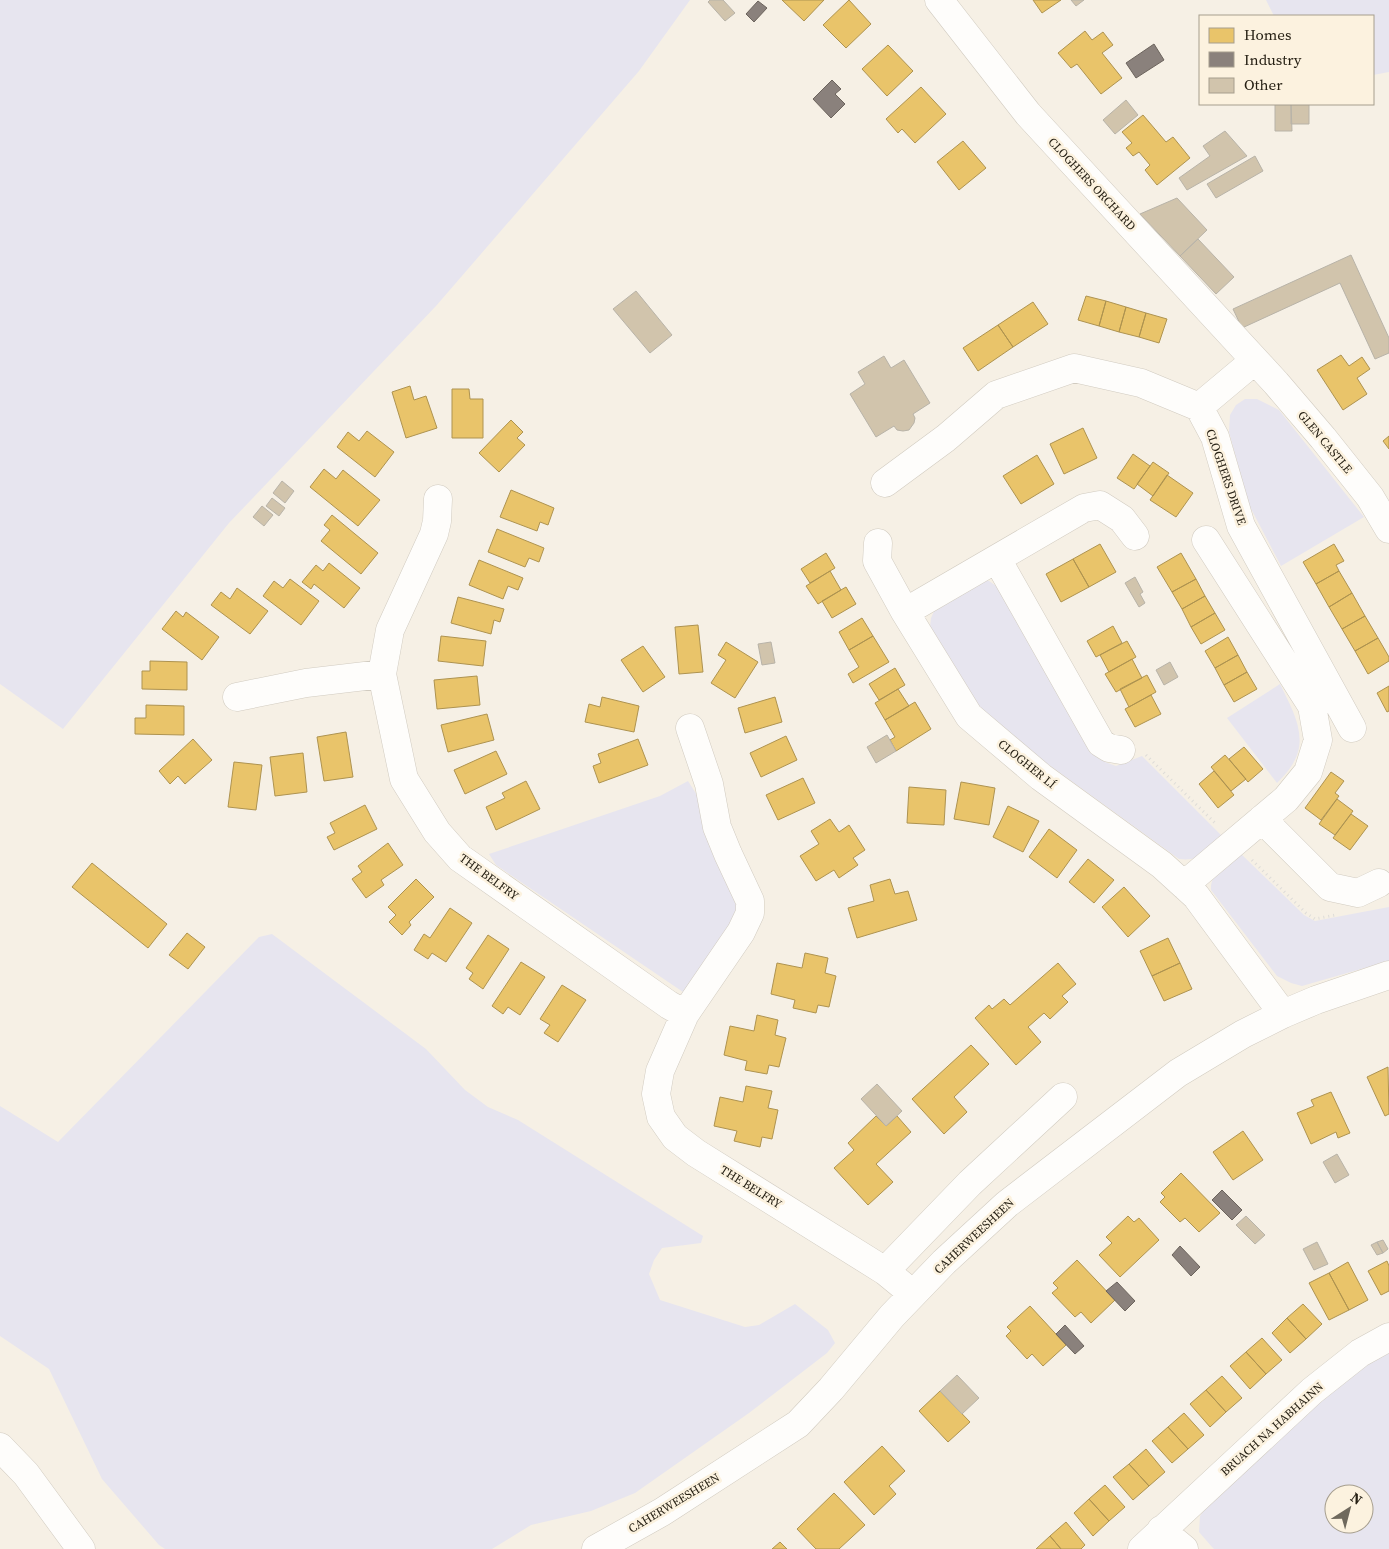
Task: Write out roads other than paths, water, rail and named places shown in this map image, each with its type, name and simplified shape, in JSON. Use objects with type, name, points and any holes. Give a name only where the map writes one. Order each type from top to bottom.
[{"type":"street","name":"CLOGHERS ORCHARD","points":[[939,0],[1028,114],[1254,361]]},
{"type":"street","points":[[885,483],[946,438],[996,395],[1074,368],[1141,383],[1199,407],[1254,361]]},
{"type":"street","name":"GLEN CASTLE","points":[[1254,361],[1341,460],[1370,497],[1389,529]]},
{"type":"street","name":"CLOGHERS DRIVE","points":[[1199,407],[1215,437],[1241,526],[1352,728]]},
{"type":"street","name":"THE BELFRY","points":[[438,499],[434,534],[390,630],[382,674],[404,779],[437,832],[460,858],[670,1006],[685,1014]]},
{"type":"street","points":[[905,612],[1084,508],[1100,505],[1122,519],[1135,536]]},
{"type":"street","points":[[1184,885],[1286,799],[1308,772],[1318,740],[1312,706],[1206,540]]},
{"type":"street","name":"CLOGHER LÍ","points":[[878,543],[877,561],[905,612],[970,716],[1040,777],[1162,865],[1196,896],[1283,1014]]},
{"type":"street","points":[[997,560],[1101,743],[1109,748],[1121,750]]},
{"type":"street","points":[[237,697],[306,683],[382,674]]},
{"type":"street","name":"THE BELFRY","points":[[690,728],[709,784],[717,827],[750,901],[750,913],[740,932],[685,1014],[660,1071],[656,1094],[661,1117],[675,1137],[696,1153],[885,1271],[913,1294]]},
{"type":"street","points":[[1262,819],[1330,887],[1358,893],[1379,883]]},
{"type":"street","name":"CAHERWEESHEEN","points":[[596,1549],[662,1512],[798,1424],[831,1389],[869,1342],[944,1262],[1007,1204],[1178,1073],[1243,1034],[1283,1014],[1316,1000],[1389,975]]},
{"type":"street","points":[[885,1271],[970,1183],[1063,1097]]},
{"type":"street","name":"BRUACH NA HABHAINN","points":[[1142,1549],[1312,1391],[1360,1353],[1389,1337]]},
{"type":"street","points":[[0,1447],[26,1474],[81,1549]]},
{"type":"street","points":[[1161,1530],[1184,1549]]}]
